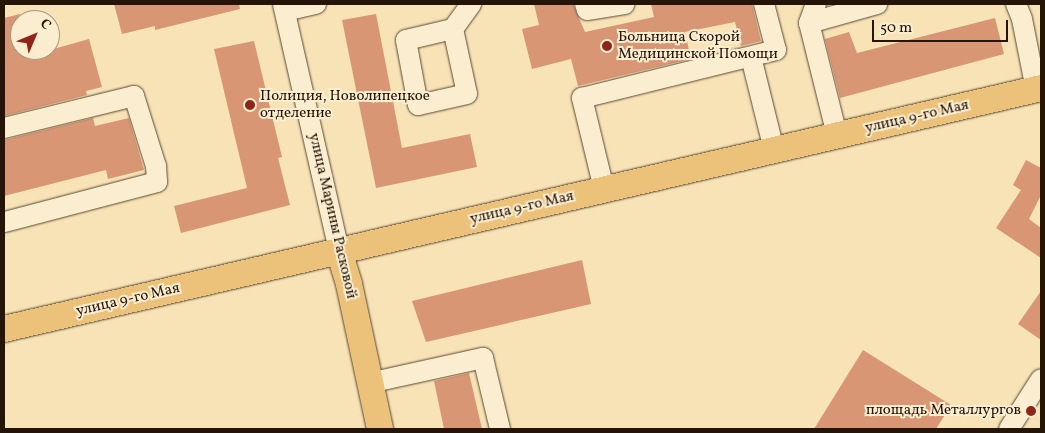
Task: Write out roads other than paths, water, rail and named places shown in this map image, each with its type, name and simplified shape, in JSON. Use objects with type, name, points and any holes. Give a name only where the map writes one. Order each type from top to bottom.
[{"type":"main road","name":"улица 9-го Мая","points":[[4,329],[1039,89]]},
{"type":"main road","name":"улица Марины Расковой","points":[[339,251],[349,284],[380,429]]},
{"type":"street","points":[[284,8],[316,4]]},
{"type":"street","points":[[453,29],[471,4]]},
{"type":"street","points":[[585,4],[587,10],[625,4]]},
{"type":"street","points":[[604,189],[582,98],[776,50],[764,4]]},
{"type":"street","points":[[816,4],[809,23],[838,135]]},
{"type":"street","points":[[809,23],[877,4]]},
{"type":"street","points":[[1016,4],[1022,19],[1039,89]]},
{"type":"street","name":"улица Марины Расковой","points":[[284,8],[339,251]]},
{"type":"street","points":[[751,57],[774,150]]},
{"type":"street","points":[[4,128],[134,96],[156,166],[157,182],[4,222]]},
{"type":"street","points":[[369,383],[484,358],[500,429]]},
{"type":"street","points":[[1009,429],[1041,378]]},
{"type":"place","name":"Больница Скорой Медицинской Помощи","points":[[607,46]]},
{"type":"place","name":"Полиция, Новолипецкое отделение","points":[[250,105]]},
{"type":"place","name":"площадь Металлургов","points":[[1031,411]]}]
